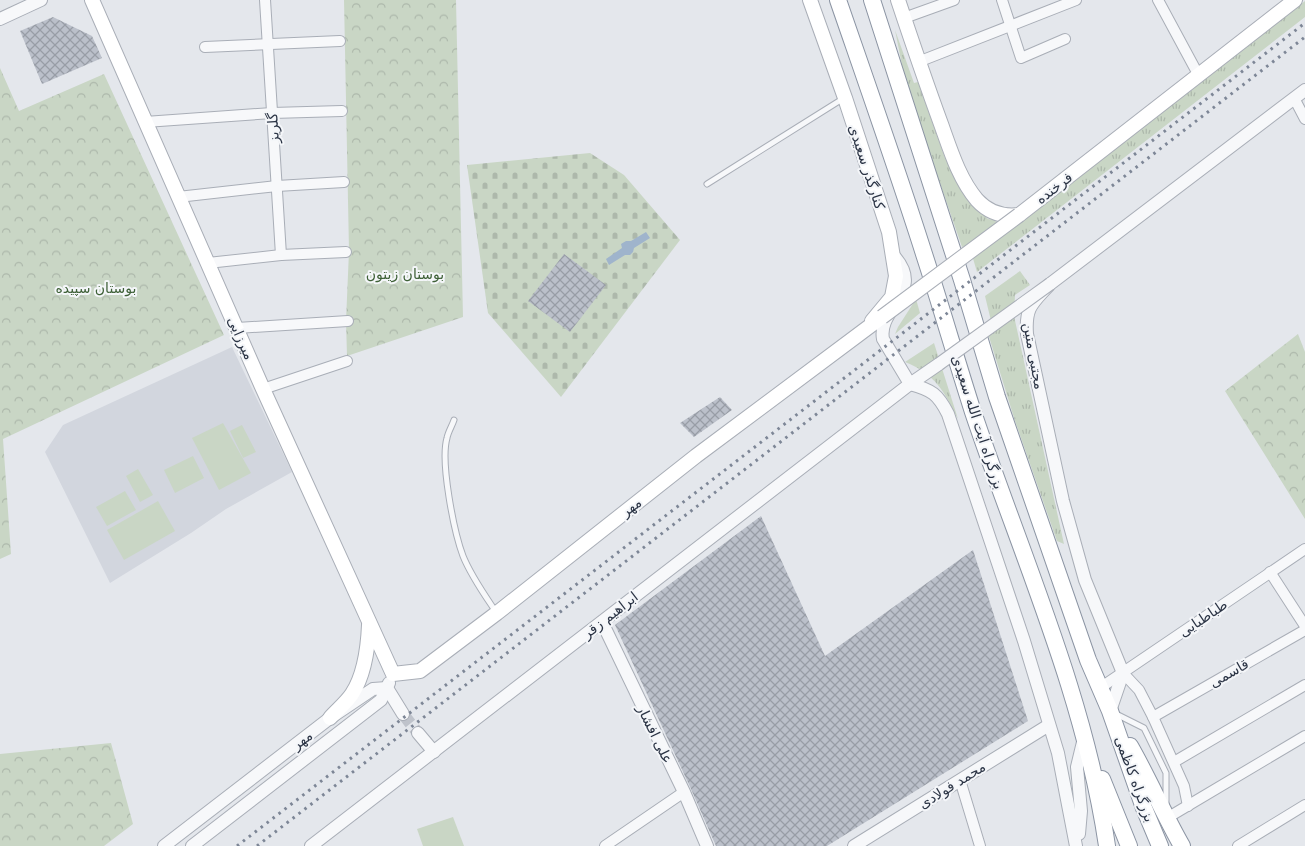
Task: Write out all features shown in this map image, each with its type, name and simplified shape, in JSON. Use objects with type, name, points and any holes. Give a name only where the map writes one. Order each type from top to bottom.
[{"type":"highway","name":"بزرگراه آیت الله سعیدی","points":[[838,0],[924,252],[973,411],[1051,632],[1085,735],[1107,846]]},
{"type":"highway","name":"بزرگراه آیت الله سعیدی","points":[[872,0],[997,397],[1088,660],[1110,711]]},
{"type":"highway","points":[[1110,711],[1148,778],[1166,818],[1182,846]]},
{"type":"highway","name":"بزرگراه کاظمی","points":[[1110,711],[1144,808],[1160,846]]},
{"type":"highway","points":[[1085,735],[1129,846]]},
{"type":"main road","name":"میرزایی","points":[[92,0],[393,674]]},
{"type":"main road","name":"کنارگذر سعیدی","points":[[810,0],[845,98],[889,232],[893,255],[896,276],[892,297],[866,329]]},
{"type":"main road","points":[[898,0],[918,62],[953,157],[965,182],[978,200],[988,209],[1009,216],[1019,215]]},
{"type":"main road","name":"فرخنده","points":[[866,329],[1019,215],[1293,1]]},
{"type":"main road","name":"مهر","points":[[393,674],[420,671],[497,613],[696,456],[866,329]]},
{"type":"main road","points":[[330,718],[352,694],[358,680],[367,654],[369,621]]},
{"type":"street","points":[[0,19],[41,0]]},
{"type":"street","name":"گلریز","points":[[266,0],[281,256]]},
{"type":"street","points":[[904,18],[954,0]]},
{"type":"street","points":[[1002,0],[1021,58],[1065,40]]},
{"type":"street","points":[[918,62],[1076,0]]},
{"type":"street","points":[[1159,0],[1198,76]]},
{"type":"street","points":[[205,47],[340,41]]},
{"type":"street","name":"مجتبی متین","points":[[1123,673],[1085,580],[1063,501],[1027,334],[1029,307],[1050,284],[1305,90]]},
{"type":"street","points":[[1294,98],[1305,119]]},
{"type":"street","points":[[145,122],[272,113],[342,111]]},
{"type":"street","points":[[178,196],[277,186],[344,182]]},
{"type":"street","points":[[208,263],[346,252]]},
{"type":"street","points":[[893,255],[900,262],[905,288],[884,322],[881,331],[883,339],[910,384],[926,388],[937,395],[948,414],[1015,615],[1049,725],[1068,799],[1077,846]]},
{"type":"street","name":"ابراهیم زقر","points":[[311,846],[910,384],[1050,284]]},
{"type":"street","points":[[237,328],[348,321]]},
{"type":"street","points":[[264,388],[347,361]]},
{"type":"street","name":"طباطبایی","points":[[1100,688],[1305,549]]},
{"type":"street","points":[[1270,572],[1305,628]]},
{"type":"street","name":"علی افشار","points":[[602,622],[684,792],[707,846]]},
{"type":"street","name":"قاسمی","points":[[1154,717],[1305,628]]},
{"type":"street","points":[[1110,711],[1123,673],[1139,690],[1154,717],[1184,786],[1188,806]]},
{"type":"street","points":[[393,674],[387,688],[403,714]]},
{"type":"street","points":[[1174,762],[1305,685]]},
{"type":"street","name":"مهر","points":[[164,846],[330,718],[372,689],[387,688]]},
{"type":"street","name":"مهر","points":[[192,846],[381,700],[387,688]]},
{"type":"street","name":"محمد فولادی","points":[[854,846],[1049,725]]},
{"type":"street","points":[[418,733],[434,752]]},
{"type":"street","points":[[1077,846],[1081,811],[1077,767],[1085,735]]},
{"type":"street","points":[[1166,818],[1305,736]]},
{"type":"street","points":[[960,780],[980,846]]},
{"type":"street","points":[[605,846],[684,792]]},
{"type":"street","points":[[1238,846],[1305,805]]},
{"type":"lane","points":[[707,184],[845,98]]},
{"type":"lane","points":[[454,420],[447,438],[444,461],[452,513],[463,555],[480,587],[497,613]]},
{"type":"shaded area","points":[[232,347],[292,472],[226,509],[110,583],[45,452],[63,425]]},
{"type":"green space","name":"بوستان زیتون","points":[[344,0],[456,0],[463,317],[347,356],[346,321],[349,251]]},
{"type":"green space","points":[[1305,1],[1305,17],[977,272],[969,245],[962,247],[906,85],[895,30],[914,83],[918,82],[945,158],[972,203],[988,219],[995,220],[1002,235]]},
{"type":"green space","name":"بوستان سپیده","points":[[0,68],[19,111],[104,74],[224,335],[3,439],[11,554],[0,559]]},
{"type":"green space","points":[[590,153],[624,175],[680,240],[561,397],[488,313],[467,165]]},
{"type":"green space","points":[[1020,271],[1030,285],[1015,295],[1014,316],[1064,544],[1057,541],[1015,421],[986,327],[992,325],[985,296]]},
{"type":"green space","points":[[916,299],[920,313],[895,334],[898,327]]},
{"type":"green space","points":[[1298,334],[1305,352],[1305,519],[1225,391]]},
{"type":"green space","points":[[934,343],[958,419],[938,384],[924,372],[905,362]]},
{"type":"green space","points":[[223,423],[251,473],[219,490],[192,438]]},
{"type":"green space","points":[[242,425],[256,452],[243,458],[230,431]]},
{"type":"green space","points":[[193,456],[204,478],[175,493],[164,470]]},
{"type":"green space","points":[[138,469],[153,495],[140,502],[126,476]]},
{"type":"green space","points":[[125,491],[136,510],[107,526],[96,507]]},
{"type":"green space","points":[[158,501],[175,531],[124,560],[107,530]]},
{"type":"green space","points":[[111,743],[133,824],[104,846],[0,846],[0,754]]},
{"type":"green space","points":[[453,817],[464,846],[423,846],[417,829]]},
{"type":"water","points":[[646,232],[650,238],[634,248],[630,255],[625,255],[609,265],[606,259],[622,248],[621,244],[631,241]]},
{"type":"building","points":[[53,17],[92,36],[102,58],[42,84],[20,31]]},
{"type":"building","points":[[564,254],[606,285],[570,332],[528,301]]},
{"type":"building","points":[[720,397],[732,410],[694,437],[680,423]]},
{"type":"building","points":[[761,516],[825,656],[973,550],[1028,721],[827,846],[716,846],[615,625]]},
{"type":"tunnel","points":[[403,714],[418,733]]},
{"type":"railway","points":[[237,846],[1305,23]]},
{"type":"railway","points":[[257,846],[1305,37]]}]
